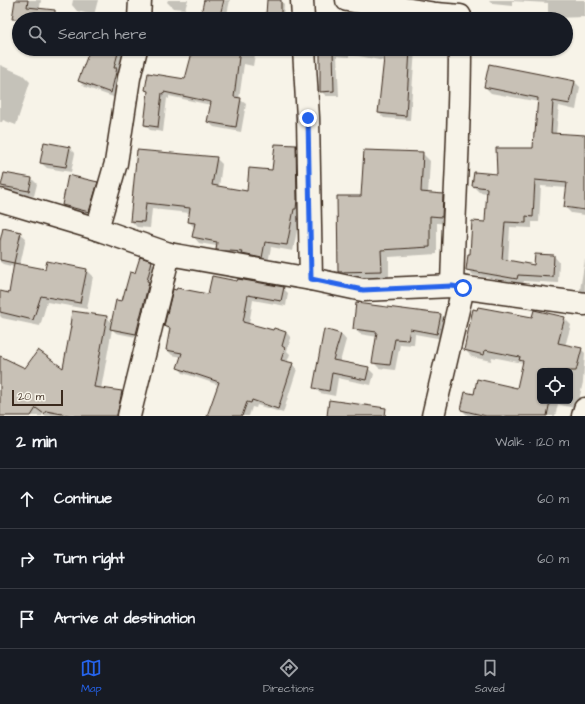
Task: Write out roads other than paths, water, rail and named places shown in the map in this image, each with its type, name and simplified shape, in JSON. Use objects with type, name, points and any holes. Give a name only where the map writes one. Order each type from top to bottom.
[{"type":"street","points":[[139,12],[140,0]]},
{"type":"street","points":[[302,0],[303,12]]},
{"type":"street","points":[[347,0],[423,12]]},
{"type":"street","points":[[97,228],[116,163],[129,78],[134,56]]},
{"type":"street","points":[[304,56],[308,118],[311,279]]},
{"type":"street","points":[[433,416],[458,287],[454,200],[460,114],[460,56]]},
{"type":"street","points":[[0,200],[97,228],[169,254],[311,279],[363,290],[458,287],[585,304]]},
{"type":"street","points":[[129,416],[169,254]]},
{"type":"street","points":[[584,416],[585,409]]}]
